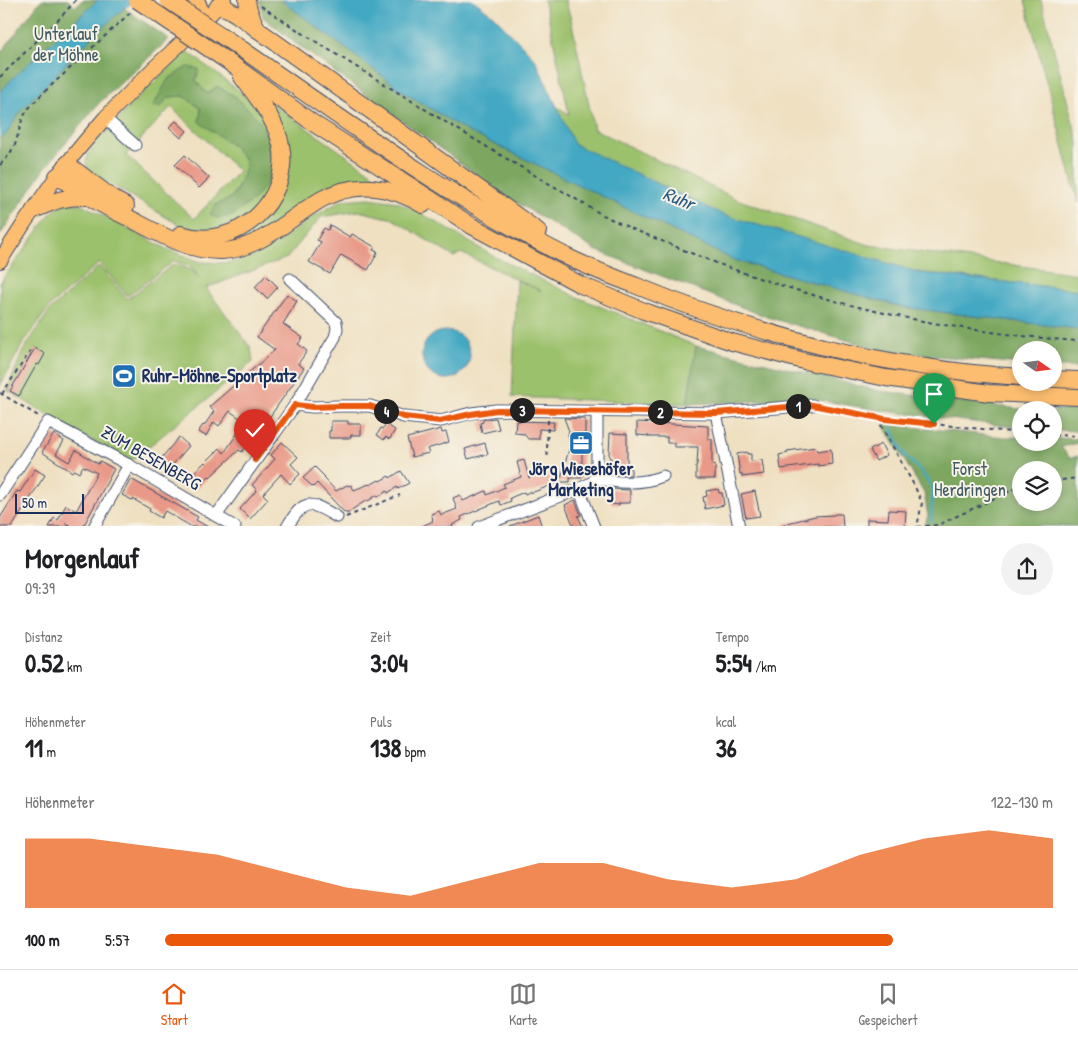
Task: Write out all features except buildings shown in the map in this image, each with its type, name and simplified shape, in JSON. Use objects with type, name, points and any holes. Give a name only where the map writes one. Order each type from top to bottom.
[{"type":"highway","points":[[168,0],[404,161],[491,215],[563,255],[589,267],[681,304],[746,326],[828,348],[885,360],[1012,376]]},
{"type":"highway","points":[[196,0],[200,7],[200,19],[197,28]]},
{"type":"highway","points":[[221,3],[589,267]]},
{"type":"highway","points":[[250,3],[252,18],[259,32]]},
{"type":"highway","points":[[133,7],[233,65],[313,123],[486,235],[581,285],[675,323],[732,342],[804,361],[886,378],[989,392],[1078,397]]},
{"type":"highway","points":[[62,170],[169,230],[187,236],[215,237],[234,232],[248,224],[264,210],[275,192],[280,178],[283,156],[278,130],[233,65]]},
{"type":"highway","points":[[62,170],[88,197],[170,239],[207,250],[224,251],[250,245],[322,199],[346,190],[364,187],[400,193],[454,222],[486,235]]},
{"type":"highway","points":[[34,210],[62,198],[88,197]]},
{"type":"highway","points":[[1062,379],[1078,380]]},
{"type":"main road","points":[[0,261],[62,170],[106,118],[221,3]]},
{"type":"street","points":[[106,118],[135,145]]},
{"type":"street","points":[[216,516],[295,405],[336,337],[336,322],[290,279]]},
{"type":"street","points":[[295,405],[313,407],[370,406],[404,417],[440,421],[497,410],[716,413],[812,405]]},
{"type":"street","points":[[479,526],[593,482],[597,475],[598,411]]},
{"type":"street","points":[[716,413],[739,526]]},
{"type":"street","points":[[0,494],[48,422]]},
{"type":"street","name":"ZUM BESENBERG","points":[[48,422],[129,465],[235,526]]},
{"type":"street","points":[[94,526],[129,465]]},
{"type":"street","points":[[596,478],[615,482],[650,481],[663,476]]},
{"type":"street","points":[[579,489],[594,526]]},
{"type":"street","points":[[287,526],[297,512],[306,505],[311,504],[337,516]]},
{"type":"path","points":[[0,77],[76,0]]},
{"type":"path","points":[[250,3],[301,32],[517,166],[610,218],[678,247],[782,286],[873,311],[974,330],[1078,341]]},
{"type":"path","points":[[0,165],[14,145],[27,110],[133,7]]},
{"type":"path","points":[[33,346],[1,393],[48,422]]},
{"type":"path","points":[[812,405],[876,417],[1012,432]]},
{"type":"path","points":[[548,410],[548,459]]},
{"type":"path","points":[[876,417],[922,503],[917,526],[938,525],[1012,490]]},
{"type":"path","points":[[1062,435],[1078,436]]},
{"type":"path","points":[[1062,480],[1078,478]]},
{"type":"path","points":[[337,516],[344,518],[400,495]]},
{"type":"green space","points":[[41,0],[68,0],[75,7],[82,0],[98,0],[0,92],[0,54]]},
{"type":"green space","points":[[260,0],[281,0],[405,93],[465,130],[734,260],[902,307],[1078,329],[1078,367],[1062,367],[1062,341],[1012,341],[1012,363],[885,351],[767,317],[595,250],[503,194],[295,43],[263,17]]},
{"type":"green space","points":[[543,0],[565,0],[571,19],[594,129],[736,199],[869,245],[1078,274],[1078,290],[872,267],[766,238],[601,160],[481,87],[495,70],[569,114],[548,15]]},
{"type":"green space","points":[[1025,0],[1041,0],[1078,142],[1078,203]]},
{"type":"green space","points":[[124,8],[169,39],[99,103],[45,168],[0,235],[0,138],[6,134],[22,109],[42,87]]},
{"type":"green space","points":[[187,51],[243,94],[259,111],[272,134],[276,161],[272,182],[263,201],[244,220],[223,228],[204,229],[181,226],[87,170],[86,160],[91,148],[140,95]],"holes":[[[198,69],[195,81],[207,94],[217,87],[236,97],[246,162],[234,146],[200,122],[201,109],[184,96],[168,97]],[[171,107],[239,171],[194,219],[126,155]],[[246,162],[252,201],[215,205],[231,198],[242,180]]]},
{"type":"green space","points":[[187,67],[199,69],[196,81],[207,94],[217,86],[236,97],[260,121],[269,144],[273,166],[266,185],[252,201],[233,215],[216,218],[210,214],[216,206],[229,199],[235,192],[246,162],[234,146],[199,122],[201,109],[184,96],[168,97],[161,107],[153,106],[168,79]]},
{"type":"green space","points":[[272,104],[386,183],[365,183],[244,243],[221,243],[283,186],[269,106]]},
{"type":"green space","points":[[369,198],[398,202],[419,212],[493,256],[577,297],[696,346],[687,404],[512,397],[517,280],[541,291],[461,253],[454,257],[393,219],[358,211],[321,217],[287,258],[206,288],[251,348],[253,362],[131,461],[72,430],[7,390],[23,351],[50,310],[99,266],[127,299],[174,264],[192,270],[199,279],[192,267],[174,261],[127,296],[99,263],[50,306],[22,345],[0,386],[0,283],[51,213],[65,203],[81,204],[167,249],[201,262],[226,263],[255,256],[279,242],[309,219],[342,200]]},
{"type":"green space","points":[[696,346],[880,391],[1012,408],[1012,427],[879,410],[811,399],[687,404]]},
{"type":"green space","points":[[1062,410],[1078,410],[1078,431],[1062,430]]},
{"type":"green space","name":"Forst Herdringen","points":[[883,424],[1012,437],[1012,451],[1062,451],[1062,448],[1070,458],[1078,456],[1078,526],[924,526],[928,516],[924,493]]},
{"type":"green space","name":"Forst Herdringen","points":[[1062,438],[1078,439],[1078,443],[1062,447]]},
{"type":"water","name":"Unterlauf der Möhne","points":[[98,0],[137,0],[124,8],[92,37],[22,109],[6,134],[0,138],[0,92]]},
{"type":"water","name":"Ruhr","points":[[281,0],[473,0],[493,15],[535,59],[574,144],[724,215],[921,273],[1078,290],[1078,329],[902,307],[734,260],[465,130],[405,93]]},
{"type":"water","points":[[441,331],[451,331],[463,338],[470,350],[470,360],[463,372],[451,379],[441,379],[433,375],[426,368],[422,360],[422,350],[426,342],[433,335]]},
{"type":"waterway","points":[[892,428],[905,456],[921,471],[933,489],[931,521]]},
{"type":"place","name":"Ruhr-Möhne-Sportplatz","points":[[124,376]]},
{"type":"place","name":"Jörg Wiesehöfer Marketing","points":[[581,443]]},
{"type":"route","points":[[255,460],[295,405],[313,407],[370,406],[404,417],[440,421],[497,410],[716,413],[812,405],[885,419],[934,424]]}]
